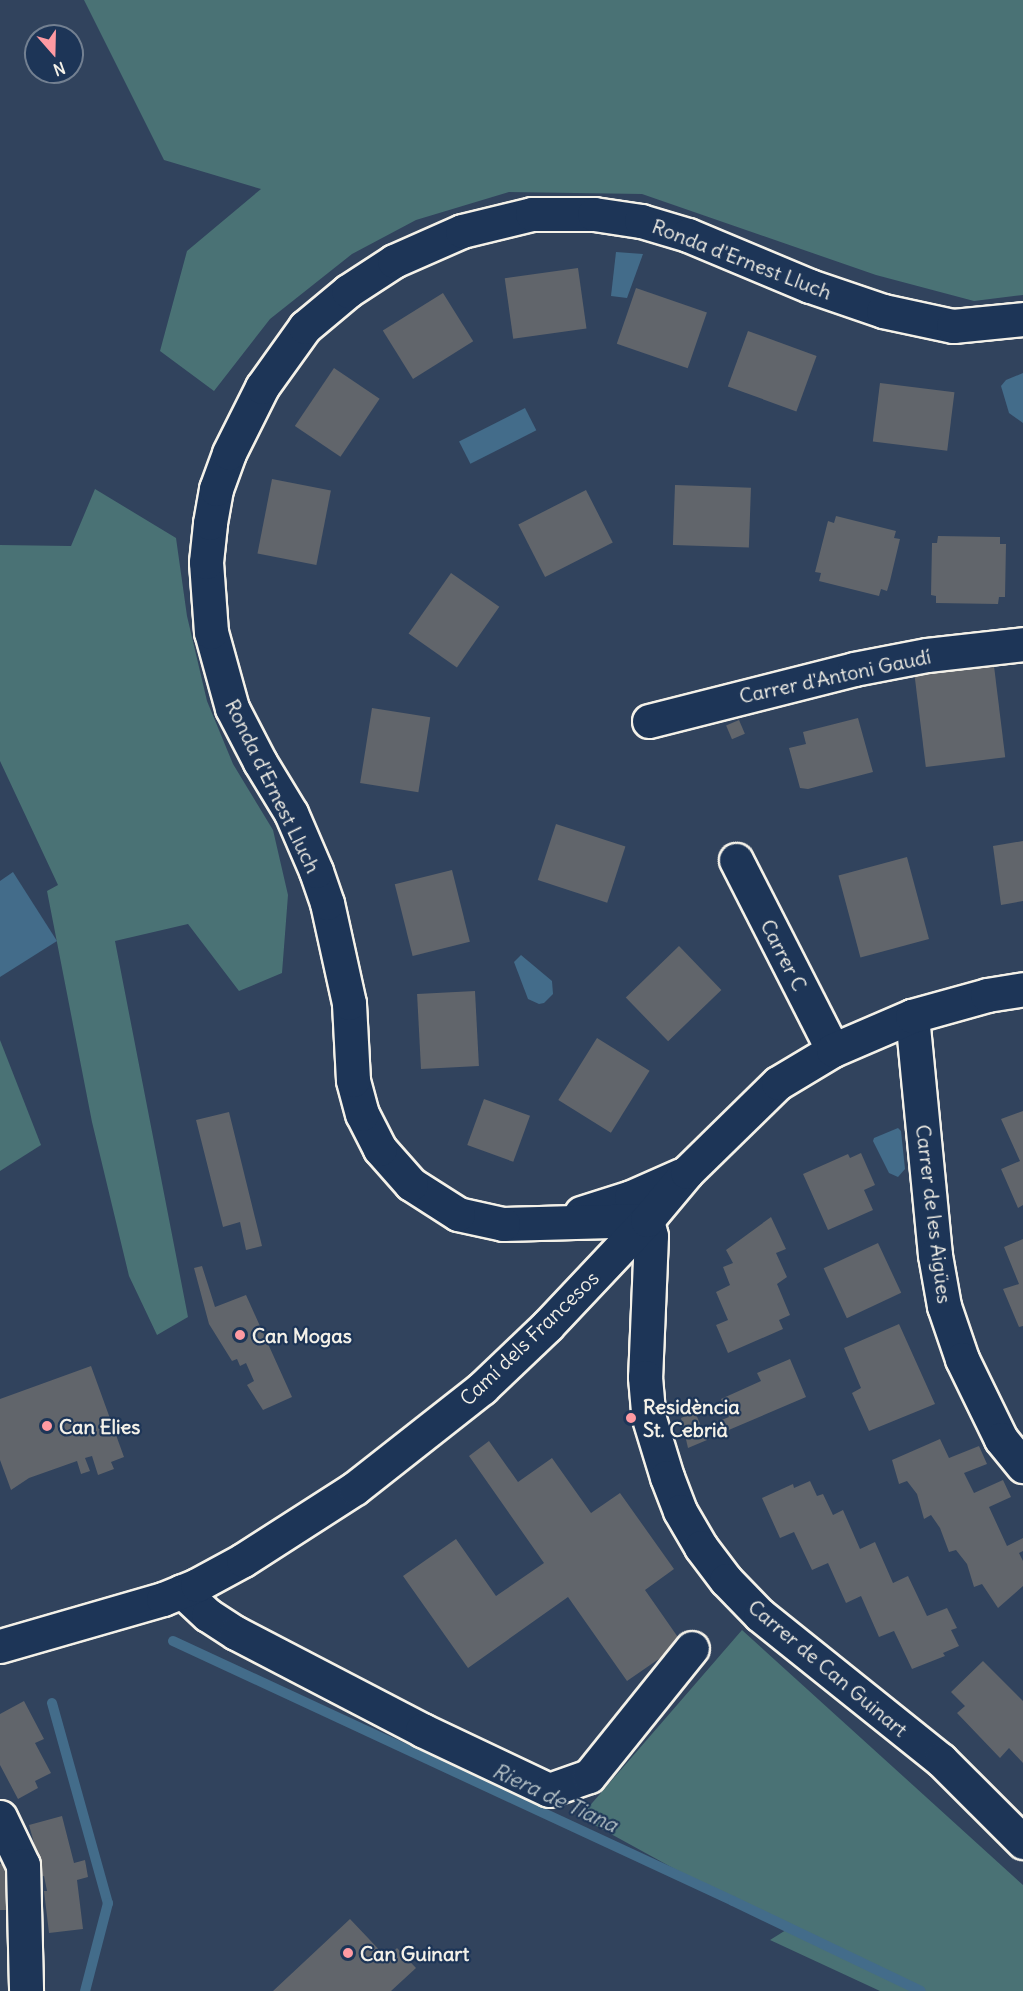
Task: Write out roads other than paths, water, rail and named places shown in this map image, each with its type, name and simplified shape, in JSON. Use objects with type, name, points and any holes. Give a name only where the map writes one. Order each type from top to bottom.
[{"type":"street","name":"Ronda d'Ernest Lluch","points":[[647,1220],[503,1224],[458,1214],[411,1184],[380,1149],[362,1114],[353,1080],[349,1003],[327,903],[291,813],[260,762],[232,708],[211,632],[206,562],[216,489],[229,453],[262,387],[306,327],[348,291],[394,261],[462,231],[532,214],[594,214],[641,221],[688,235],[810,286],[883,311],[941,324],[953,326],[1023,319]]},
{"type":"street","name":"Carrer d'Antoni Gaudí","points":[[649,721],[854,669],[927,655],[1023,644]]},
{"type":"street","name":"Carrer C","points":[[736,860],[833,1050]]},
{"type":"street","name":"Camí dels Francesos","points":[[0,1646],[163,1599],[182,1592],[243,1560],[355,1488],[482,1388],[547,1326],[647,1220],[687,1172],[777,1083],[833,1050],[912,1016],[987,995],[1023,989]]},
{"type":"street","name":"Carrer de les Aigües","points":[[912,1016],[935,1255],[944,1306],[962,1359],[1001,1439],[1023,1466]]},
{"type":"street","name":"Ronda d'Ernest Lluch","points":[[551,1224],[631,1197],[687,1172]]},
{"type":"street","name":"Carrer de Can Guinart","points":[[647,1220],[651,1236],[645,1377],[648,1415],[667,1477],[681,1511],[701,1547],[726,1580],[760,1615],[940,1760],[1023,1842]]},
{"type":"street","points":[[182,1592],[208,1615],[236,1633],[422,1730],[549,1790],[589,1776],[692,1648]]},
{"type":"street","points":[[0,1817],[23,1865],[26,1991]]},
{"type":"water","points":[[616,252],[643,254],[627,298],[611,296]]},
{"type":"water","points":[[1023,373],[1023,423],[1009,413],[1001,386],[1006,380]]},
{"type":"water","points":[[525,408],[536,430],[470,464],[459,442]]},
{"type":"water","points":[[13,872],[57,941],[0,977],[0,881]]},
{"type":"water","points":[[521,955],[552,981],[553,994],[544,1003],[539,1004],[528,999],[514,962]]},
{"type":"water","points":[[898,1128],[901,1131],[905,1169],[898,1177],[889,1173],[873,1141],[874,1138]]},
{"type":"waterway","name":"Riera de Tiana","points":[[173,1641],[733,1901],[921,1991]]},
{"type":"waterway","points":[[52,1703],[108,1903],[85,1991]]},
{"type":"place","name":"Can Mogas","points":[[240,1335]]},
{"type":"place","name":"Residència St. Cebrià","points":[[631,1418]]},
{"type":"place","name":"Can Elies","points":[[47,1426]]},
{"type":"place","name":"Can Guinart","points":[[348,1953]]}]
